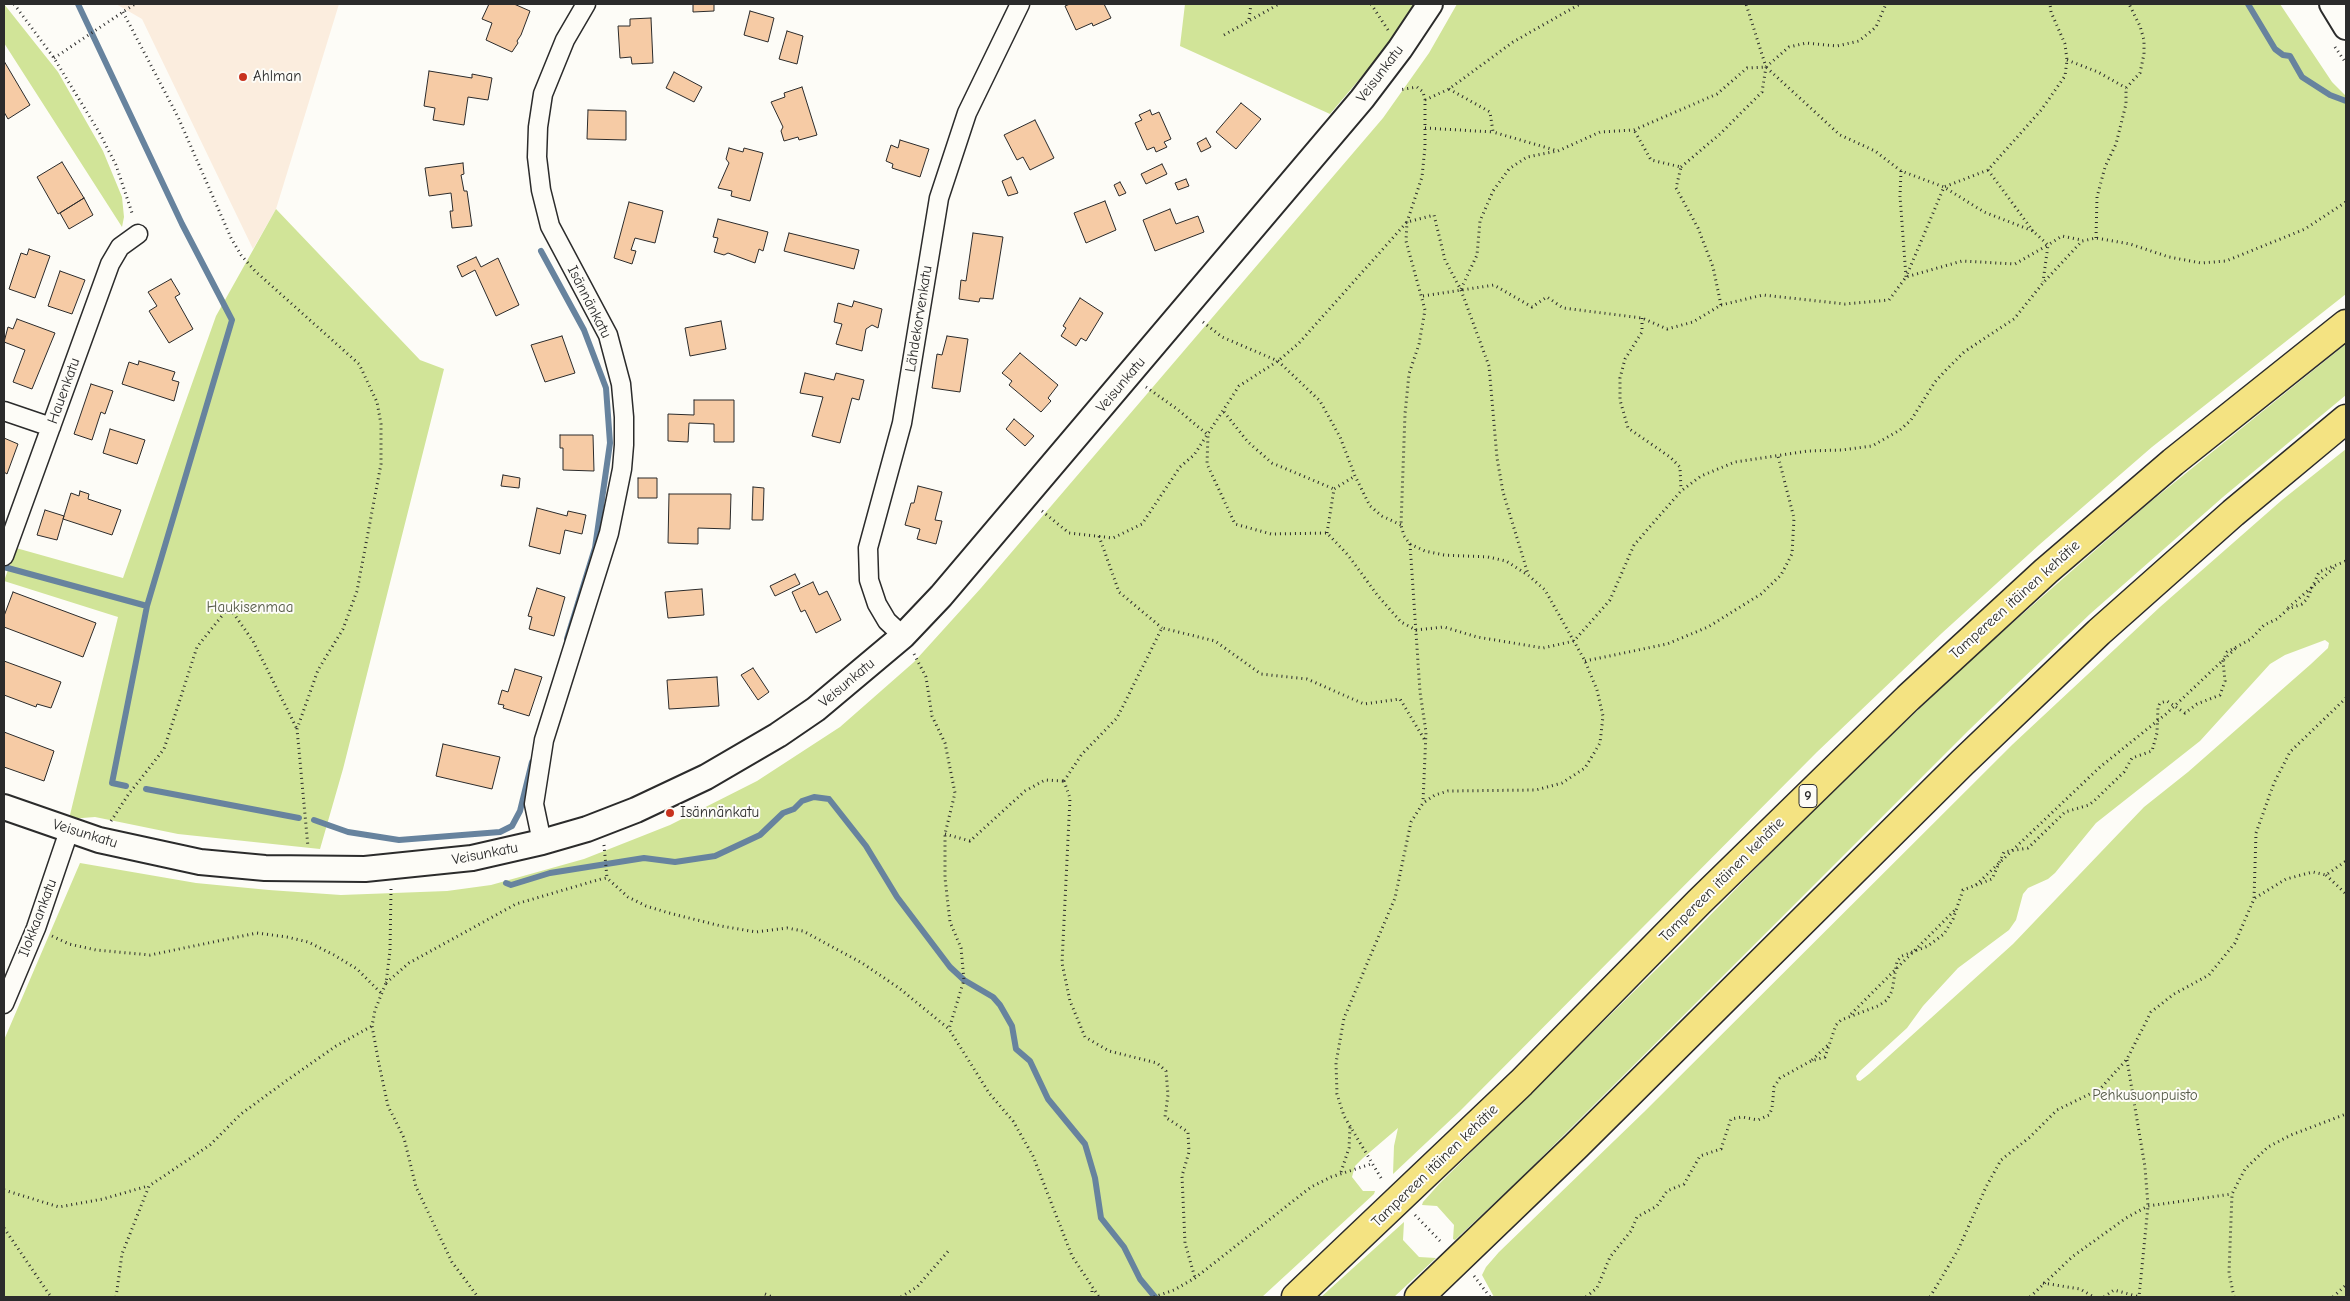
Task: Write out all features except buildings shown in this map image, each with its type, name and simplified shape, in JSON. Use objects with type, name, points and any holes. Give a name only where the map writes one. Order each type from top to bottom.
[{"type":"highway","name":"Tampereen itäinen kehätie","points":[[1296,1297],[1514,1089],[1699,902],[1908,698],[2091,533],[2173,462],[2346,324]]},
{"type":"highway","points":[[1419,1297],[1575,1147],[1962,763],[2099,632],[2233,513],[2346,419]]},
{"type":"street","name":"Isännänkatu","points":[[542,842],[534,804],[544,740],[609,533],[622,469],[624,445],[621,384],[608,335],[550,226],[541,190],[537,157],[538,127],[543,94],[565,40],[586,4]]},
{"type":"street","name":"Lähdekorvenkatu","points":[[907,642],[887,621],[874,596],[867,566],[869,542],[902,423],[940,198],[967,113],[1020,4]]},
{"type":"street","name":"Veisunkatu","points":[[4,807],[99,840],[200,862],[266,868],[390,868],[472,858],[542,842],[587,829],[636,810],[706,777],[778,736],[907,642],[941,596],[1362,99],[1400,49],[1430,4]]},
{"type":"street","points":[[2332,4],[2346,27]]},
{"type":"street","name":"Hauenkatu","points":[[4,556],[110,264],[120,247],[138,234]]},
{"type":"street","points":[[4,411],[51,427]]},
{"type":"street","name":"Ilokkaankatu","points":[[4,1004],[36,928],[69,831]]},
{"type":"path","points":[[14,4],[54,58],[99,132],[116,165],[138,234]]},
{"type":"path","points":[[54,58],[135,4]]},
{"type":"path","points":[[1250,19],[1251,4]]},
{"type":"path","points":[[1224,34],[1279,4]]},
{"type":"path","points":[[1381,1178],[1344,1116],[1337,1094],[1336,1063],[1344,1018],[1395,898],[1411,822],[1423,803],[1435,795],[1448,791],[1536,790],[1562,783],[1585,768],[1600,744],[1603,716],[1597,690],[1585,661],[1545,590],[1528,575],[1506,561],[1488,557],[1444,555],[1425,551],[1410,544],[1404,536],[1401,525],[1405,414],[1410,374],[1424,324],[1423,296],[1406,241],[1407,222],[1422,177],[1425,100],[1449,89],[1513,42],[1580,4]]},
{"type":"path","points":[[1721,305],[1713,267],[1698,228],[1676,188],[1682,166],[1720,134],[1762,92],[1766,67],[1746,4]]},
{"type":"path","points":[[1461,290],[1478,255],[1480,221],[1493,191],[1509,169],[1527,157],[1558,151],[1600,132],[1634,130],[1717,94],[1747,68],[1766,67],[1789,46],[1806,43],[1837,46],[1859,40],[1876,28],[1886,4]]},
{"type":"path","points":[[1423,296],[1494,285],[1532,307],[1547,297],[1563,308],[1642,318],[1667,329],[1692,322],[1721,305],[1763,295],[1803,301],[1845,304],[1889,300],[1906,277],[1944,187],[1988,170],[2042,109],[2065,76],[2067,60],[2065,44],[2051,12],[2050,4]]},
{"type":"path","points":[[2096,238],[2097,197],[2105,167],[2116,144],[2126,104],[2126,88],[2140,73],[2144,54],[2144,40],[2140,26],[2129,4]]},
{"type":"path","points":[[123,12],[178,117],[231,238],[242,255],[262,277],[359,364],[377,402],[381,424],[381,464],[357,591],[343,629],[318,670],[297,729]]},
{"type":"path","points":[[2067,60],[2098,72],[2126,88]]},
{"type":"path","points":[[1766,67],[1840,135],[1875,151],[1901,171],[1944,187],[1984,212],[2033,231]]},
{"type":"path","points":[[1449,89],[1490,112],[1493,132]]},
{"type":"path","points":[[1425,128],[1493,132],[1558,151]]},
{"type":"path","points":[[1634,130],[1651,160],[1682,166]]},
{"type":"path","points":[[1988,170],[2033,231],[2048,245]]},
{"type":"path","points":[[1901,171],[1900,196],[1906,277]]},
{"type":"path","points":[[1906,277],[1962,261],[2015,264],[2062,236],[2082,241],[2096,238],[2130,244],[2177,259],[2201,263],[2226,261],[2305,229],[2346,202]]},
{"type":"path","points":[[1037,507],[1069,533],[1112,538],[1142,524],[1180,467],[1194,454],[1208,435],[1239,386],[1278,361],[1299,343],[1407,222],[1434,215],[1445,260],[1461,290],[1489,366],[1497,458],[1503,492],[1528,575]]},
{"type":"path","points":[[1208,435],[1207,464],[1235,524],[1271,534],[1327,533],[1348,555],[1378,596],[1401,622],[1416,630],[1444,627],[1477,637],[1543,648],[1574,641],[1610,600],[1634,545],[1680,491],[1701,476],[1735,462],[1808,451],[1842,450],[1872,446],[1900,430],[1911,420],[1935,382],[1944,372],[1964,352],[2014,319],[2043,283],[2082,241]]},
{"type":"path","points":[[2043,283],[2048,245]]},
{"type":"path","points":[[1181,314],[1198,318],[1222,337],[1278,361],[1320,401],[1340,437],[1354,476],[1370,506],[1382,516],[1401,525]]},
{"type":"path","points":[[1642,318],[1642,332],[1625,358],[1620,378],[1620,400],[1628,428],[1670,457],[1680,467],[1680,491]]},
{"type":"path","points":[[1142,384],[1177,409],[1208,435]]},
{"type":"path","points":[[1224,412],[1248,442],[1272,463],[1334,489]]},
{"type":"path","points":[[1585,661],[1667,644],[1708,627],[1761,594],[1781,575],[1792,554],[1794,518],[1778,456]]},
{"type":"path","points":[[1327,533],[1334,489],[1354,476]]},
{"type":"path","points":[[1099,536],[1119,592],[1162,628],[1215,641],[1261,674],[1307,679],[1364,704],[1400,700],[1426,742]]},
{"type":"path","points":[[1410,544],[1426,742],[1423,803]]},
{"type":"path","points":[[2288,609],[2302,604],[2319,572],[2346,561]]},
{"type":"path","points":[[2015,849],[2100,767],[2157,722],[2223,661],[2227,652],[2251,639],[2267,623],[2282,616],[2337,566]]},
{"type":"path","points":[[99,840],[128,795],[164,749],[197,647],[229,607],[253,642],[297,729],[310,869]]},
{"type":"path","points":[[1064,781],[1082,754],[1117,718],[1162,628]]},
{"type":"path","points":[[907,642],[926,677],[932,716],[945,743],[955,793],[945,834],[945,878],[950,922],[961,948],[964,980],[948,1029]]},
{"type":"path","points":[[1586,1297],[1597,1288],[1610,1257],[1631,1231],[1638,1217],[1657,1206],[1667,1191],[1684,1184],[1700,1156],[1721,1149],[1732,1119],[1742,1117],[1758,1120],[1769,1115],[1772,1109],[1777,1081],[1811,1061],[1825,1056],[1838,1022],[1878,1006],[1887,1000],[1892,992],[1898,958],[1928,946],[1940,938],[1950,927],[1963,890],[1992,879],[2004,852],[2028,848],[2067,811],[2089,805],[2122,774],[2132,758],[2152,751],[2160,702],[2167,701],[2185,713],[2196,704],[2220,695],[2225,681],[2223,661]]},
{"type":"path","points":[[1930,1297],[1958,1250],[1986,1187],[2001,1160],[2030,1137],[2057,1110],[2100,1089],[2127,1059],[2152,1012],[2174,994],[2209,975],[2235,943],[2254,899],[2256,833],[2274,783],[2290,752],[2346,698]]},
{"type":"path","points":[[945,834],[970,841],[1025,791],[1045,780],[1064,781]]},
{"type":"path","points":[[1064,781],[1070,798],[1062,963],[1070,1001],[1085,1037],[1109,1050],[1157,1064],[1166,1071],[1168,1095],[1165,1117],[1188,1132],[1189,1152],[1182,1176],[1185,1242],[1194,1278]]},
{"type":"path","points":[[595,844],[603,841]]},
{"type":"path","points":[[2326,875],[2346,861]]},
{"type":"path","points":[[606,863],[607,878],[628,896],[646,906],[721,926],[756,932],[787,928],[803,931],[862,962],[900,988],[948,1029],[989,1093],[1013,1121],[1033,1156],[1072,1256],[1092,1288],[1100,1297]]},
{"type":"path","points":[[1976,886],[1998,864]]},
{"type":"path","points":[[390,868],[392,915],[386,983],[381,993],[372,1026],[388,1106],[404,1138],[416,1187],[452,1262],[478,1297]]},
{"type":"path","points":[[2254,899],[2286,878],[2313,872],[2326,875],[2346,894]]},
{"type":"path","points":[[386,983],[409,963],[516,904],[607,878]]},
{"type":"path","points":[[1849,1016],[1894,973],[1957,907]]},
{"type":"path","points":[[36,928],[69,944],[87,948],[150,955],[257,933],[287,937],[308,942],[334,954],[357,969],[381,993]]},
{"type":"path","points":[[4,1190],[59,1207],[103,1199],[149,1186],[210,1145],[241,1114],[286,1081],[336,1046],[372,1026]]},
{"type":"path","points":[[2104,1297],[2114,1290],[2140,1297],[2148,1206],[2145,1167],[2127,1059]]},
{"type":"path","points":[[2234,1297],[2229,1273],[2232,1194],[2245,1169],[2268,1147],[2290,1135],[2346,1114]]},
{"type":"path","points":[[1341,1173],[1349,1148],[1350,1127]]},
{"type":"path","points":[[1154,1297],[1194,1278],[1311,1187],[1341,1173],[1371,1164]]},
{"type":"path","points":[[116,1297],[122,1254],[149,1186]]},
{"type":"path","points":[[2030,1297],[2072,1257],[2126,1218],[2148,1206],[2232,1194]]},
{"type":"path","points":[[1415,1214],[1445,1246]]},
{"type":"path","points":[[4,1228],[51,1297]]},
{"type":"path","points":[[901,1297],[917,1287],[950,1249]]},
{"type":"path","points":[[1473,1276],[1490,1297]]},
{"type":"path","points":[[2043,1283],[2080,1289],[2094,1297]]},
{"type":"path","points":[[2333,1297],[2346,1285]]},
{"type":"path","points":[[1092,1288],[1092,1297]]},
{"type":"path","points":[[765,1294],[772,1297]]},
{"type":"shaded area","name":"Ahlman","points":[[116,4],[339,4],[276,209],[253,249],[142,19]]},
{"type":"green space","points":[[4,4],[58,72],[103,151],[122,197],[124,217],[122,227],[4,43]]},
{"type":"green space","points":[[1185,4],[1417,4],[1390,43],[1330,114],[1180,46]]},
{"type":"green space","points":[[1457,4],[2280,4],[2332,82],[2346,96],[2346,294],[2152,447],[2039,545],[1942,633],[1817,752],[1460,1111],[1393,1174],[1394,1146],[1398,1128],[1363,1158],[1355,1166],[1352,1177],[1363,1191],[1375,1191],[1374,1194],[1262,1297],[4,1297],[4,1040],[80,863],[196,883],[269,890],[341,895],[447,891],[491,885],[584,859],[670,825],[757,781],[840,727],[914,662],[981,588],[1383,118],[1429,53]]},
{"type":"green space","name":"Haukisenmaa","points":[[276,209],[420,360],[444,369],[343,769],[320,849],[178,834],[95,817],[69,819],[118,617],[4,581],[16,548],[123,578],[216,316]]},
{"type":"green space","points":[[2346,344],[2346,395],[2223,497],[2090,614],[1969,730],[1522,1177],[1455,1240],[1453,1239],[1454,1225],[1437,1206],[1422,1205],[1440,1183],[1682,944],[1820,803],[1976,655],[2149,503]]},
{"type":"green space","name":"Pehkusuonpuisto","points":[[2346,449],[2346,1297],[1494,1297],[1482,1275],[1486,1267],[1499,1252],[1644,1112],[2013,744],[2160,607],[2282,500]],"holes":[[[2325,640],[2329,643],[2328,648],[2311,664],[2188,772],[2144,807],[2013,944],[1869,1074],[1860,1081],[1857,1080],[1856,1076],[1860,1071],[1907,1028],[1923,1006],[1958,968],[2009,930],[2016,920],[2023,894],[2028,888],[2048,879],[2055,873],[2096,823],[2200,741],[2270,664],[2285,655]]]},
{"type":"green space","points":[[1404,1222],[1403,1240],[1419,1257],[1436,1258],[1394,1297],[1321,1297]]},
{"type":"waterway","points":[[78,4],[182,224],[232,320],[147,606],[112,783],[126,786]]},
{"type":"waterway","points":[[2248,4],[2275,49],[2283,55],[2290,56],[2302,77],[2330,95],[2346,101]]},
{"type":"waterway","points":[[541,251],[584,330],[606,388],[610,443],[595,548],[567,639]]},
{"type":"waterway","points":[[4,567],[147,606]]},
{"type":"waterway","points":[[314,820],[348,832],[399,840],[500,832],[512,826],[520,811],[532,762]]},
{"type":"waterway","points":[[146,789],[299,818]]},
{"type":"waterway","points":[[506,883],[511,885],[550,873],[644,858],[675,862],[715,856],[760,835],[783,813],[794,809],[802,801],[814,797],[829,799],[866,846],[897,897],[950,967],[964,980],[993,997],[1000,1005],[1012,1026],[1016,1049],[1030,1061],[1048,1099],[1085,1144],[1095,1178],[1101,1218],[1124,1247],[1140,1279],[1155,1297]]},
{"type":"place","name":"Ahlman","points":[[243,77]]},
{"type":"place","name":"Isännänkatu","points":[[670,813]]}]
